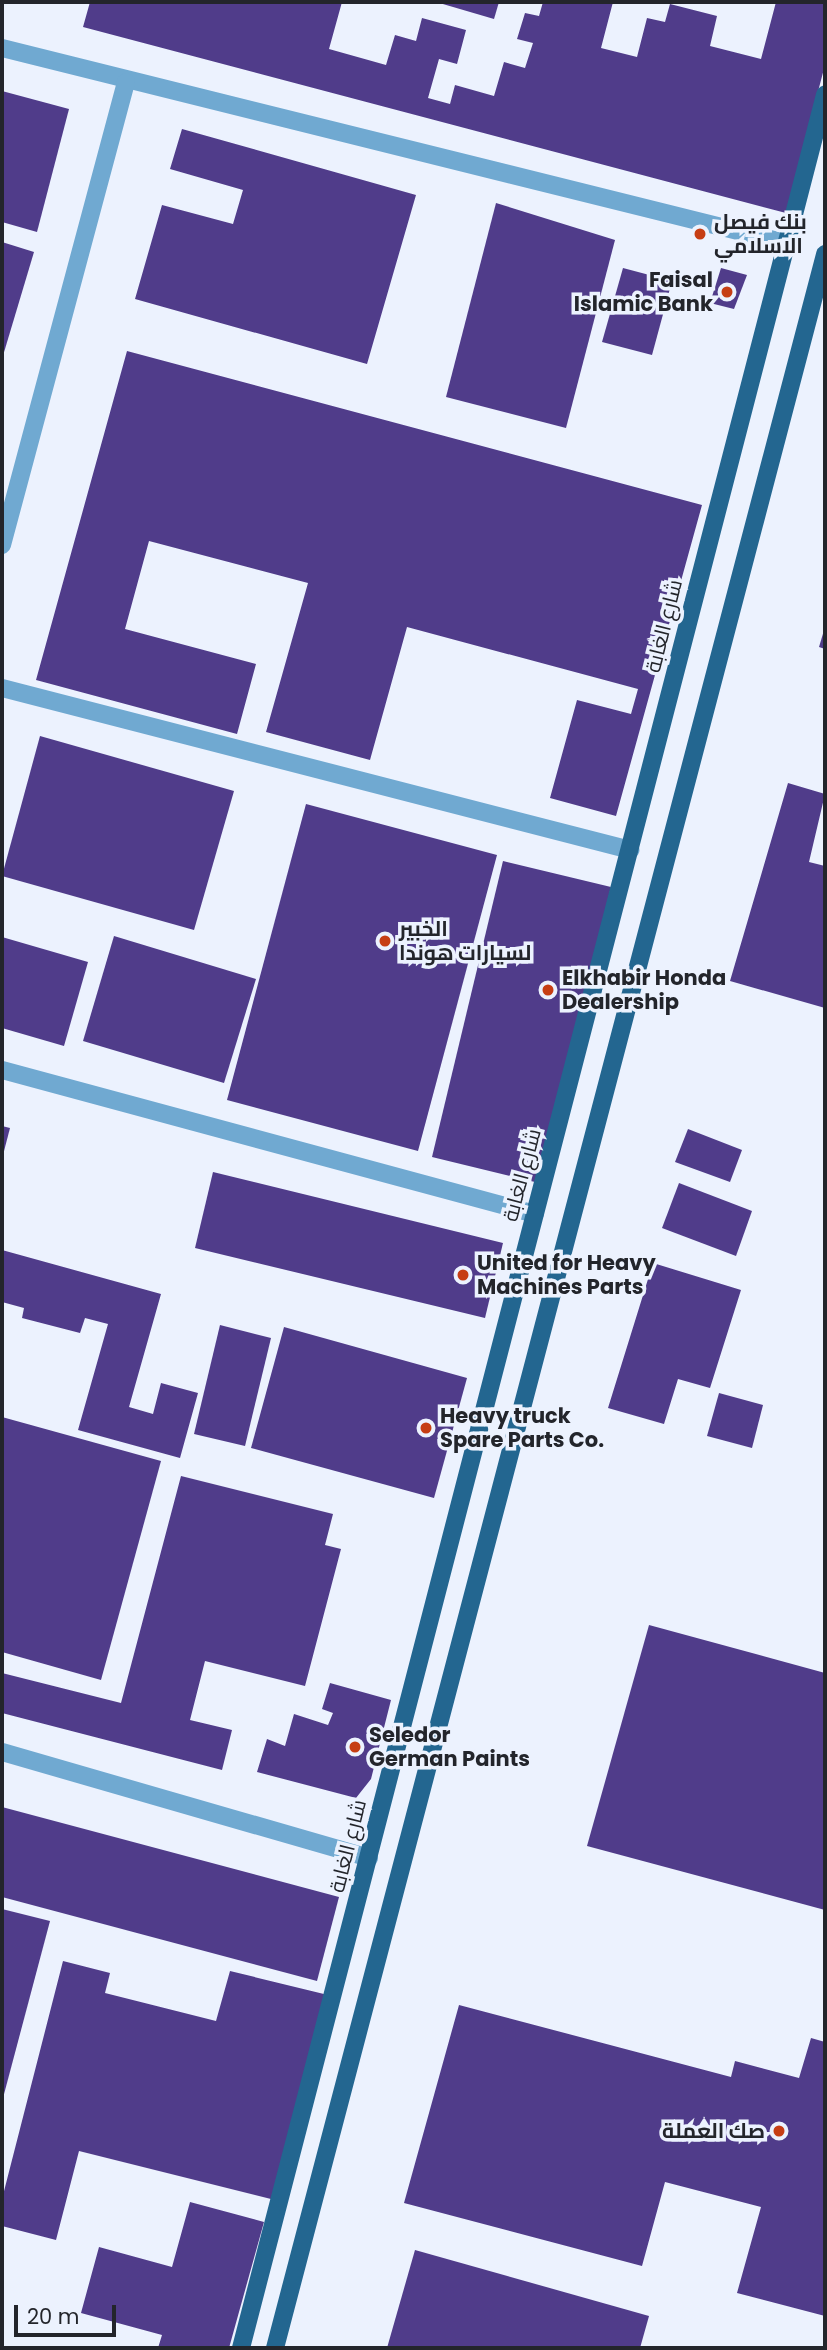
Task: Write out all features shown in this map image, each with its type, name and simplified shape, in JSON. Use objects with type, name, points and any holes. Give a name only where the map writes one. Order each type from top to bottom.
[{"type":"main road","name":"شارع الغابة","points":[[241,2348],[825,94]]},
{"type":"main road","points":[[275,2348],[825,254]]},
{"type":"lane","points":[[2,48],[126,82],[786,243]]},
{"type":"lane","points":[[2,545],[126,82]]},
{"type":"lane","points":[[2,688],[630,850]]},
{"type":"lane","points":[[2,1070],[535,1214]]},
{"type":"lane","points":[[2,1752],[369,1858]]},
{"type":"building","points":[[90,2],[342,2],[329,49],[386,65],[395,35],[416,41],[422,18],[466,30],[457,64],[439,59],[428,98],[450,104],[455,85],[494,96],[504,62],[525,68],[533,43],[517,39],[525,13],[539,16],[543,2],[613,2],[601,48],[637,57],[647,18],[665,22],[670,4],[717,16],[710,46],[761,59],[776,2],[825,2],[825,65],[786,213],[83,27]]},
{"type":"building","points":[[436,2],[499,2],[494,19]]},
{"type":"building","points":[[2,91],[69,109],[37,232],[2,222]]},
{"type":"building","points":[[182,129],[416,195],[367,364],[135,299],[162,205],[233,224],[243,190],[170,169]]},
{"type":"building","points":[[496,203],[615,240],[566,428],[446,397]]},
{"type":"building","points":[[2,242],[34,252],[2,359]]},
{"type":"building","points":[[623,268],[672,281],[652,355],[602,342]]},
{"type":"building","points":[[721,268],[747,275],[734,309],[710,303]]},
{"type":"building","points":[[127,351],[702,505],[616,816],[550,798],[577,700],[631,714],[638,689],[407,627],[370,760],[266,732],[308,583],[149,541],[125,629],[256,664],[237,734],[36,680]]},
{"type":"building","points":[[825,627],[825,649],[819,647]]},
{"type":"building","points":[[40,736],[234,791],[194,930],[2,876]]},
{"type":"building","points":[[788,783],[825,794],[809,862],[825,866],[825,1008],[730,981]]},
{"type":"building","points":[[306,804],[497,855],[418,1151],[227,1100]]},
{"type":"building","points":[[503,861],[611,887],[539,1183],[432,1157]]},
{"type":"building","points":[[114,936],[256,979],[224,1083],[83,1041]]},
{"type":"building","points":[[2,937],[88,962],[64,1046],[2,1028]]},
{"type":"building","points":[[2,1126],[10,1128],[3,1155],[2,1154]]},
{"type":"building","points":[[688,1129],[742,1150],[730,1182],[675,1162]]},
{"type":"building","points":[[213,1172],[503,1243],[485,1318],[195,1248]]},
{"type":"building","points":[[679,1183],[752,1211],[736,1256],[662,1228]]},
{"type":"building","points":[[2,1250],[161,1294],[129,1407],[153,1414],[161,1383],[198,1393],[180,1458],[78,1430],[108,1324],[85,1318],[80,1333],[22,1318],[24,1308],[2,1302]]},
{"type":"building","points":[[653,1263],[741,1290],[710,1388],[678,1379],[664,1424],[608,1408]]},
{"type":"building","points":[[220,1325],[271,1338],[245,1446],[194,1434]]},
{"type":"building","points":[[284,1327],[467,1378],[434,1498],[251,1448]]},
{"type":"building","points":[[719,1393],[763,1405],[752,1448],[707,1436]]},
{"type":"building","points":[[2,1417],[161,1461],[101,1680],[2,1652]]},
{"type":"building","points":[[181,1476],[333,1514],[325,1545],[341,1549],[305,1686],[205,1661],[190,1720],[232,1730],[222,1770],[2,1713],[2,1673],[121,1703]]},
{"type":"building","points":[[649,1625],[825,1673],[825,1910],[587,1846]]},
{"type":"building","points":[[330,1683],[391,1700],[371,1779],[356,1798],[257,1772],[267,1739],[285,1746],[294,1714],[328,1725],[333,1713],[322,1709]]},
{"type":"building","points":[[2,1807],[339,1897],[317,1981],[2,1897]]},
{"type":"building","points":[[2,1909],[50,1921],[3,2098],[2,2098]]},
{"type":"building","points":[[63,1961],[110,1973],[105,1993],[216,2021],[230,1971],[328,1995],[275,2200],[79,2151],[56,2240],[2,2226],[2,2199]]},
{"type":"building","points":[[459,2005],[731,2077],[735,2061],[799,2078],[811,2038],[825,2042],[825,2316],[737,2293],[761,2207],[665,2182],[642,2266],[404,2203]]},
{"type":"building","points":[[190,2202],[264,2222],[229,2348],[158,2348],[162,2335],[81,2313],[99,2247],[172,2267]]},
{"type":"building","points":[[415,2250],[649,2316],[640,2348],[387,2348]]},
{"type":"place","name":"بنك فيصل الاسلامي","points":[[700,234]]},
{"type":"place","name":"Faisal Islamic Bank","points":[[727,292]]},
{"type":"place","name":"الخبير لسيارات هوندا","points":[[385,941]]},
{"type":"place","name":"Elkhabir Honda Dealership","points":[[548,990]]},
{"type":"place","name":"United for Heavy Machines Parts","points":[[463,1275]]},
{"type":"place","name":"Heavy truck Spare Parts Co.","points":[[426,1428]]},
{"type":"place","name":"Seledor German Paints","points":[[355,1747]]},
{"type":"place","name":"صك العملة","points":[[779,2131]]}]
